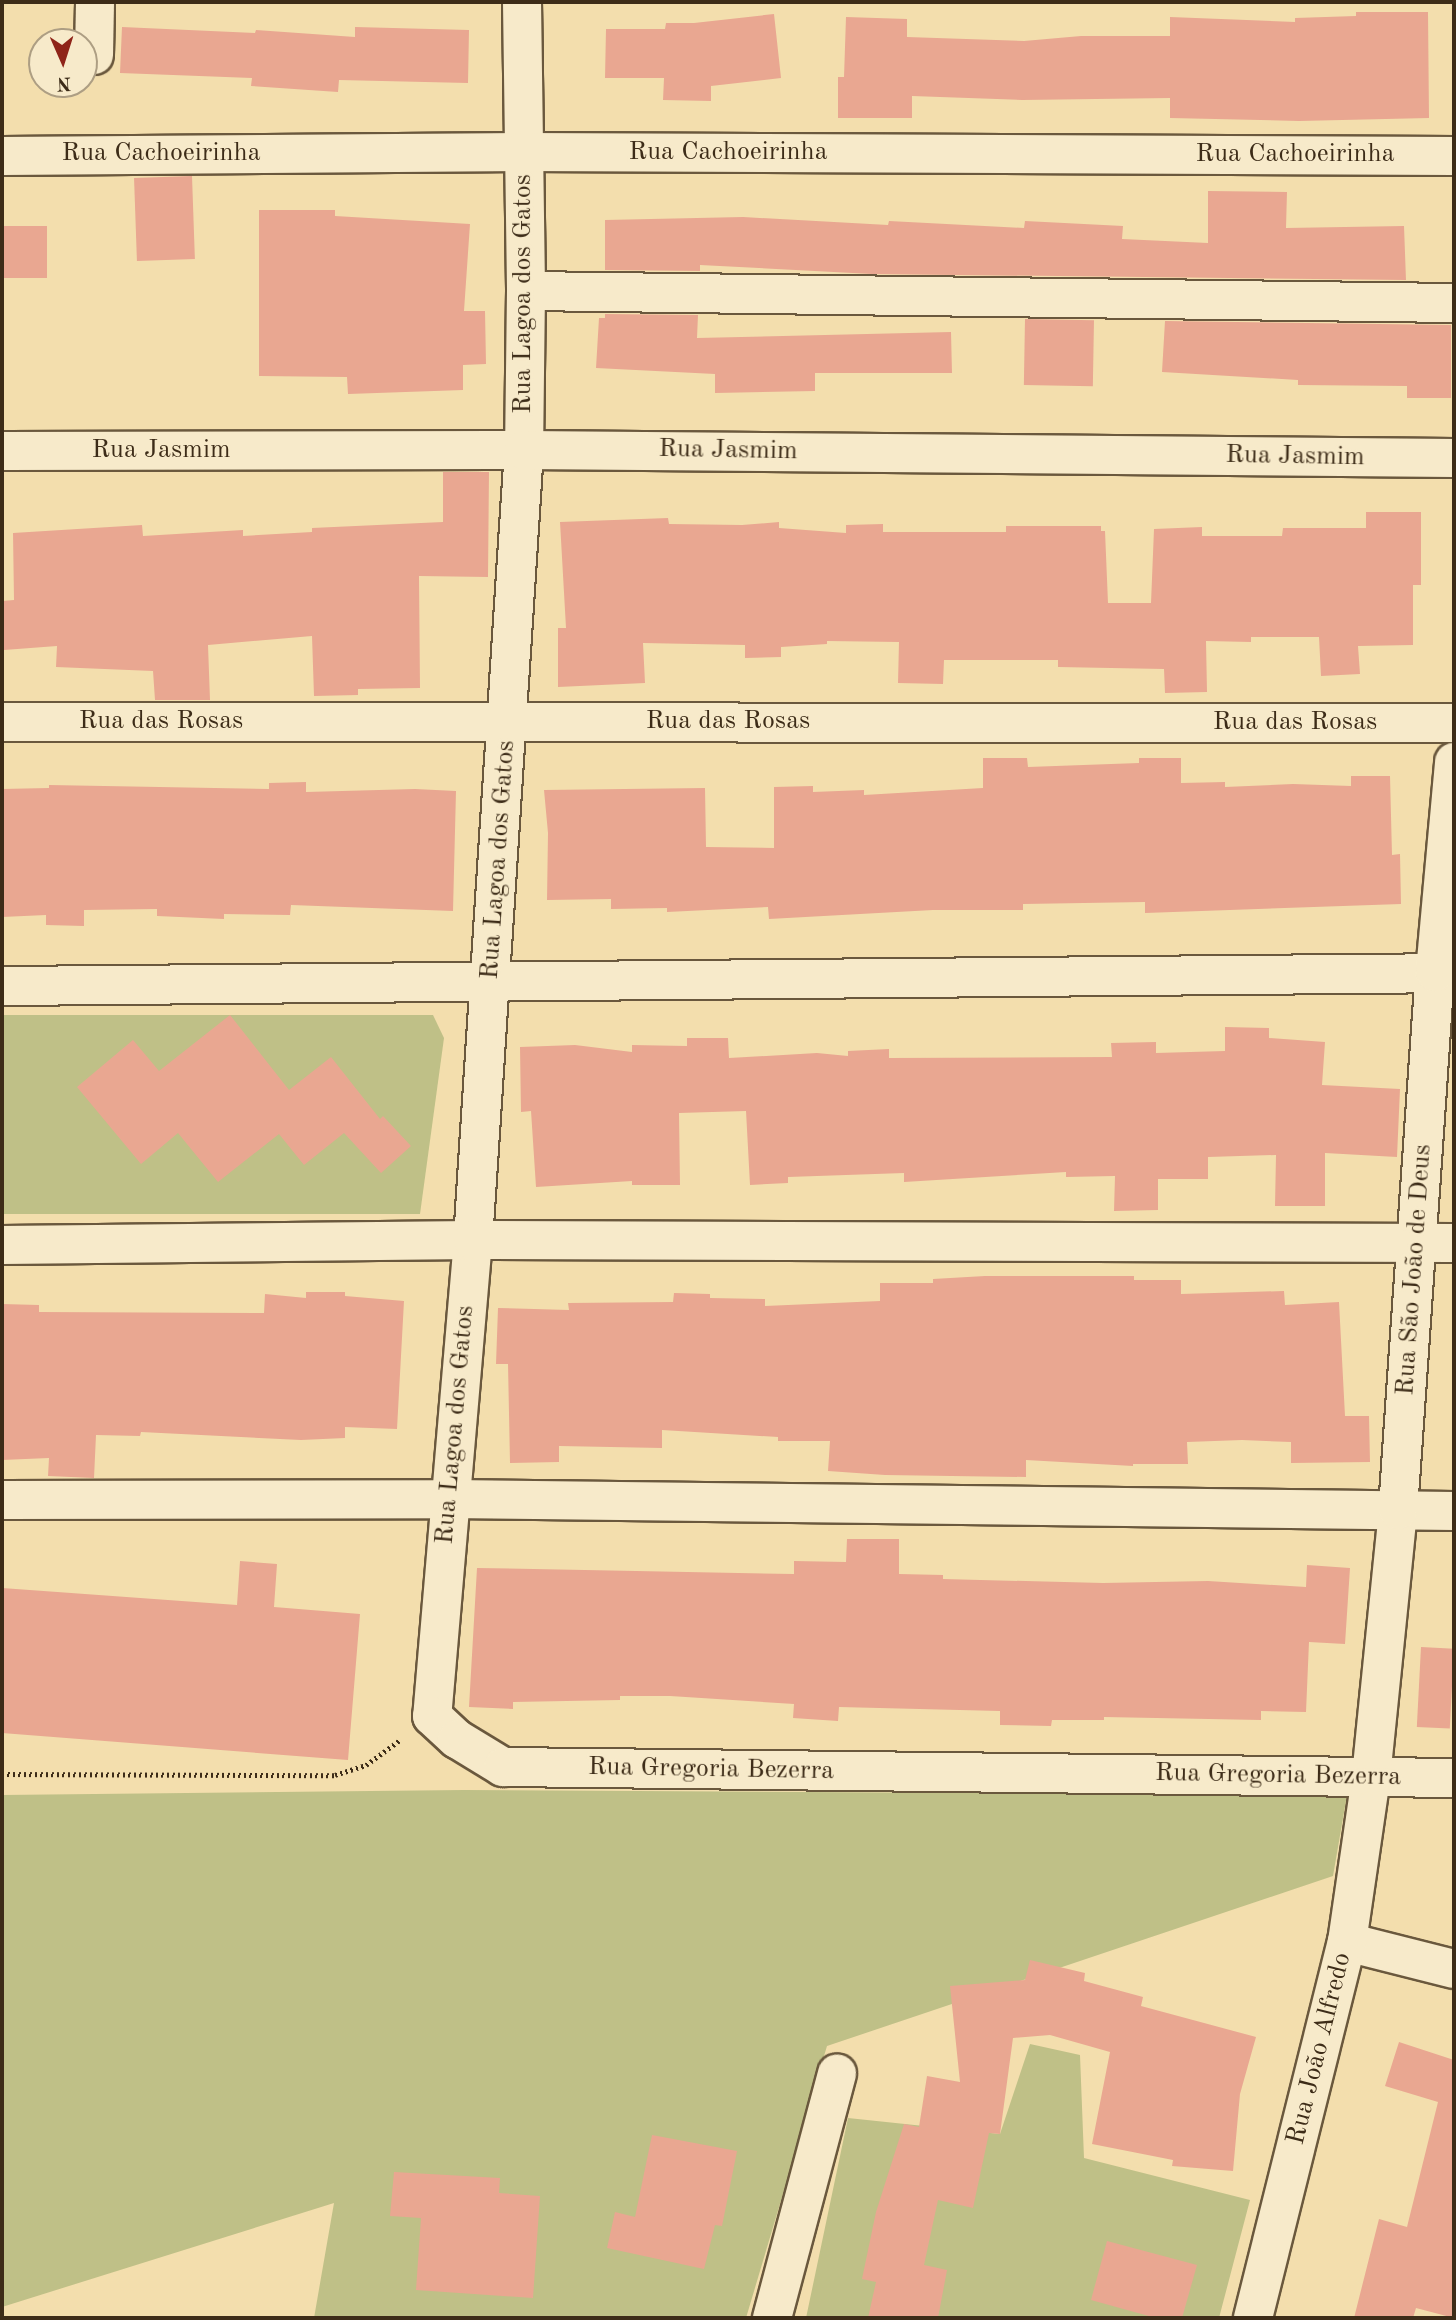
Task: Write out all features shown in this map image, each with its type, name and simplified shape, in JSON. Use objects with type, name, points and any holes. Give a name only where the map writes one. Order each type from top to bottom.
[{"type":"street","points":[[95,2],[95,28]]},
{"type":"street","name":"Rua Lagoa dos Gatos","points":[[432,1716],[473,1240],[524,450],[526,291],[522,2]]},
{"type":"street","name":"Rua Cachoeirinha","points":[[2,156],[523,152],[1454,156]]},
{"type":"street","points":[[526,291],[1454,303]]},
{"type":"street","name":"Rua Jasmim","points":[[2,451],[524,450],[1454,458]]},
{"type":"street","name":"Rua das Rosas","points":[[2,722],[1454,723]]},
{"type":"street","name":"Rua São João de Deus","points":[[1371,1777],[1398,1510],[1436,1243],[1454,762]]},
{"type":"street","points":[[2,986],[1445,972]]},
{"type":"street","points":[[2,1245],[473,1240],[1436,1243]]},
{"type":"street","points":[[2,1500],[449,1499],[1454,1511]]},
{"type":"street","name":"Rua Gregoria Bezerra","points":[[432,1716],[457,1739],[503,1767],[1454,1778]]},
{"type":"street","name":"Rua João Alfredo","points":[[1253,2318],[1347,1942],[1371,1777]]},
{"type":"street","points":[[1347,1942],[1454,1969]]},
{"type":"street","points":[[772,2318],[837,2073]]},
{"type":"path","points":[[2,1774],[335,1775],[366,1765],[432,1716]]},
{"type":"green space","points":[[2,1015],[433,1015],[444,1038],[420,1214],[2,1214]]},
{"type":"green space","points":[[464,1790],[1347,1795],[1333,1876],[827,2046],[746,2318],[314,2318],[334,2203],[2,2307],[2,1795]]},
{"type":"green space","points":[[1030,2044],[1080,2055],[1084,2158],[1250,2200],[1219,2318],[806,2318],[848,2118],[1000,2134]]},
{"type":"building","points":[[1356,12],[1428,12],[1429,118],[1299,121],[1170,118],[1170,98],[1022,100],[912,96],[912,118],[838,118],[838,77],[844,77],[846,17],[907,19],[907,37],[1024,41],[1081,36],[1170,36],[1170,17],[1295,22],[1295,18],[1356,16]]},
{"type":"building","points":[[774,14],[781,78],[711,86],[711,101],[663,100],[664,78],[605,78],[606,29],[665,29],[666,23],[694,23]]},
{"type":"building","points":[[122,27],[255,33],[256,30],[355,37],[355,27],[469,30],[468,83],[339,80],[338,92],[251,86],[252,78],[120,73]]},
{"type":"building","points":[[192,176],[195,259],[137,261],[134,178]]},
{"type":"building","points":[[1208,191],[1287,192],[1286,228],[1404,226],[1406,280],[872,274],[700,265],[700,271],[605,270],[605,220],[743,217],[888,225],[889,221],[1024,228],[1025,221],[1123,226],[1122,239],[1208,243]]},
{"type":"building","points":[[259,210],[335,210],[335,216],[470,224],[464,311],[485,311],[486,364],[463,365],[463,390],[348,394],[347,377],[259,376]]},
{"type":"building","points":[[2,226],[47,226],[47,278],[2,278]]},
{"type":"building","points":[[605,314],[698,315],[697,338],[951,332],[952,373],[815,373],[815,391],[715,393],[715,374],[596,368],[599,318],[605,318]]},
{"type":"building","points":[[1025,319],[1094,320],[1093,386],[1024,385]]},
{"type":"building","points":[[1165,321],[1451,325],[1451,398],[1407,398],[1407,386],[1298,385],[1298,380],[1162,372]]},
{"type":"building","points":[[443,472],[489,472],[488,577],[419,576],[420,688],[358,689],[358,695],[314,696],[312,636],[208,645],[210,700],[155,700],[153,671],[56,667],[57,646],[4,650],[2,601],[14,600],[13,533],[142,525],[143,536],[243,530],[243,536],[312,532],[312,528],[443,522]]},
{"type":"building","points":[[1366,512],[1421,512],[1421,585],[1413,585],[1413,645],[1358,646],[1360,674],[1321,676],[1319,637],[1251,637],[1251,642],[1206,641],[1207,692],[1165,693],[1164,669],[1058,667],[1058,660],[944,660],[943,684],[898,683],[899,642],[827,641],[827,644],[781,647],[781,657],[745,658],[745,645],[643,643],[645,683],[558,687],[558,628],[566,628],[560,522],[668,518],[669,524],[742,525],[779,522],[779,528],[846,533],[846,525],[883,524],[883,532],[1006,532],[1006,526],[1101,526],[1101,531],[1105,531],[1108,603],[1151,603],[1154,529],[1202,527],[1202,536],[1282,536],[1283,528],[1366,528]]},
{"type":"building","points":[[983,758],[1027,758],[1028,767],[1139,763],[1139,758],[1181,758],[1181,783],[1225,782],[1225,787],[1293,784],[1351,786],[1351,776],[1390,776],[1392,855],[1400,854],[1401,904],[1145,913],[1145,902],[1023,904],[1023,910],[933,910],[769,919],[768,907],[667,912],[667,908],[611,909],[611,899],[547,900],[548,833],[544,790],[705,788],[706,847],[774,848],[774,787],[813,786],[813,792],[864,790],[864,795],[983,788]]},
{"type":"building","points":[[306,782],[306,792],[415,789],[456,791],[453,911],[291,905],[290,915],[224,914],[224,919],[157,916],[157,909],[84,910],[84,926],[46,925],[46,915],[2,917],[2,789],[49,788],[49,785],[269,789],[269,783]]},
{"type":"building","points":[[230,1015],[289,1090],[331,1057],[380,1119],[383,1116],[411,1146],[381,1173],[344,1133],[304,1165],[279,1134],[218,1182],[178,1133],[141,1164],[77,1087],[133,1040],[159,1071]]},
{"type":"building","points":[[1225,1027],[1269,1028],[1269,1038],[1325,1042],[1322,1085],[1400,1089],[1397,1157],[1325,1153],[1325,1206],[1275,1206],[1276,1155],[1208,1157],[1208,1179],[1158,1179],[1158,1210],[1114,1211],[1115,1176],[1066,1177],[1066,1172],[904,1182],[904,1173],[788,1177],[788,1183],[750,1185],[746,1111],[679,1113],[680,1185],[632,1185],[632,1181],[536,1187],[531,1111],[521,1112],[520,1047],[575,1045],[632,1052],[632,1045],[687,1046],[687,1038],[728,1038],[729,1058],[817,1053],[848,1056],[848,1051],[889,1049],[889,1058],[1112,1057],[1111,1043],[1156,1042],[1156,1053],[1225,1051]]},
{"type":"building","points":[[985,1276],[1134,1276],[1134,1280],[1181,1280],[1181,1294],[1284,1291],[1285,1305],[1339,1302],[1345,1416],[1369,1416],[1370,1462],[1291,1463],[1291,1442],[1242,1440],[1187,1442],[1188,1464],[1133,1466],[1026,1460],[1026,1477],[885,1475],[828,1471],[830,1441],[778,1441],[778,1437],[662,1430],[662,1448],[559,1446],[559,1462],[510,1463],[508,1364],[496,1364],[498,1308],[569,1310],[568,1303],[673,1302],[674,1293],[710,1294],[710,1298],[765,1299],[765,1306],[880,1301],[880,1283],[933,1283],[933,1279]]},
{"type":"building","points":[[306,1292],[345,1292],[345,1296],[404,1301],[397,1429],[345,1427],[345,1438],[301,1440],[141,1432],[140,1436],[96,1435],[94,1478],[48,1476],[49,1458],[2,1460],[2,1304],[39,1305],[39,1312],[264,1313],[265,1294],[306,1298]]},
{"type":"building","points":[[847,1539],[899,1539],[899,1574],[943,1575],[943,1579],[1103,1583],[1208,1581],[1306,1587],[1307,1565],[1350,1568],[1345,1644],[1309,1642],[1306,1712],[1261,1711],[1261,1720],[1104,1717],[1104,1720],[1052,1720],[1051,1726],[1000,1725],[1000,1711],[839,1707],[838,1721],[793,1718],[794,1704],[670,1696],[513,1702],[513,1709],[469,1707],[477,1568],[794,1574],[794,1561],[846,1562]]},
{"type":"building","points":[[240,1561],[277,1564],[274,1607],[360,1614],[348,1760],[2,1733],[2,1588],[237,1605]]},
{"type":"building","points":[[1421,1647],[1454,1649],[1450,1729],[1417,1727]]},
{"type":"building","points":[[1030,1960],[1085,1973],[1084,1981],[1143,1997],[1141,2006],[1256,2037],[1240,2094],[1233,2171],[1172,2166],[1173,2160],[1092,2144],[1110,2052],[1050,2035],[1013,2038],[1000,2134],[989,2133],[973,2208],[938,2200],[924,2265],[947,2270],[938,2318],[868,2318],[876,2282],[862,2279],[876,2212],[904,2124],[919,2127],[927,2076],[960,2082],[950,1986],[1025,1980]]},
{"type":"building","points":[[1399,2042],[1454,2060],[1454,2318],[1416,2308],[1413,2318],[1354,2318],[1379,2219],[1407,2227],[1438,2102],[1385,2086]]},
{"type":"building","points":[[652,2135],[737,2151],[722,2226],[715,2225],[704,2269],[607,2248],[615,2212],[635,2217]]},
{"type":"building","points":[[394,2172],[500,2178],[499,2193],[540,2196],[533,2298],[416,2290],[421,2218],[390,2216]]},
{"type":"building","points":[[1107,2241],[1197,2265],[1182,2318],[1156,2318],[1091,2300]]}]
